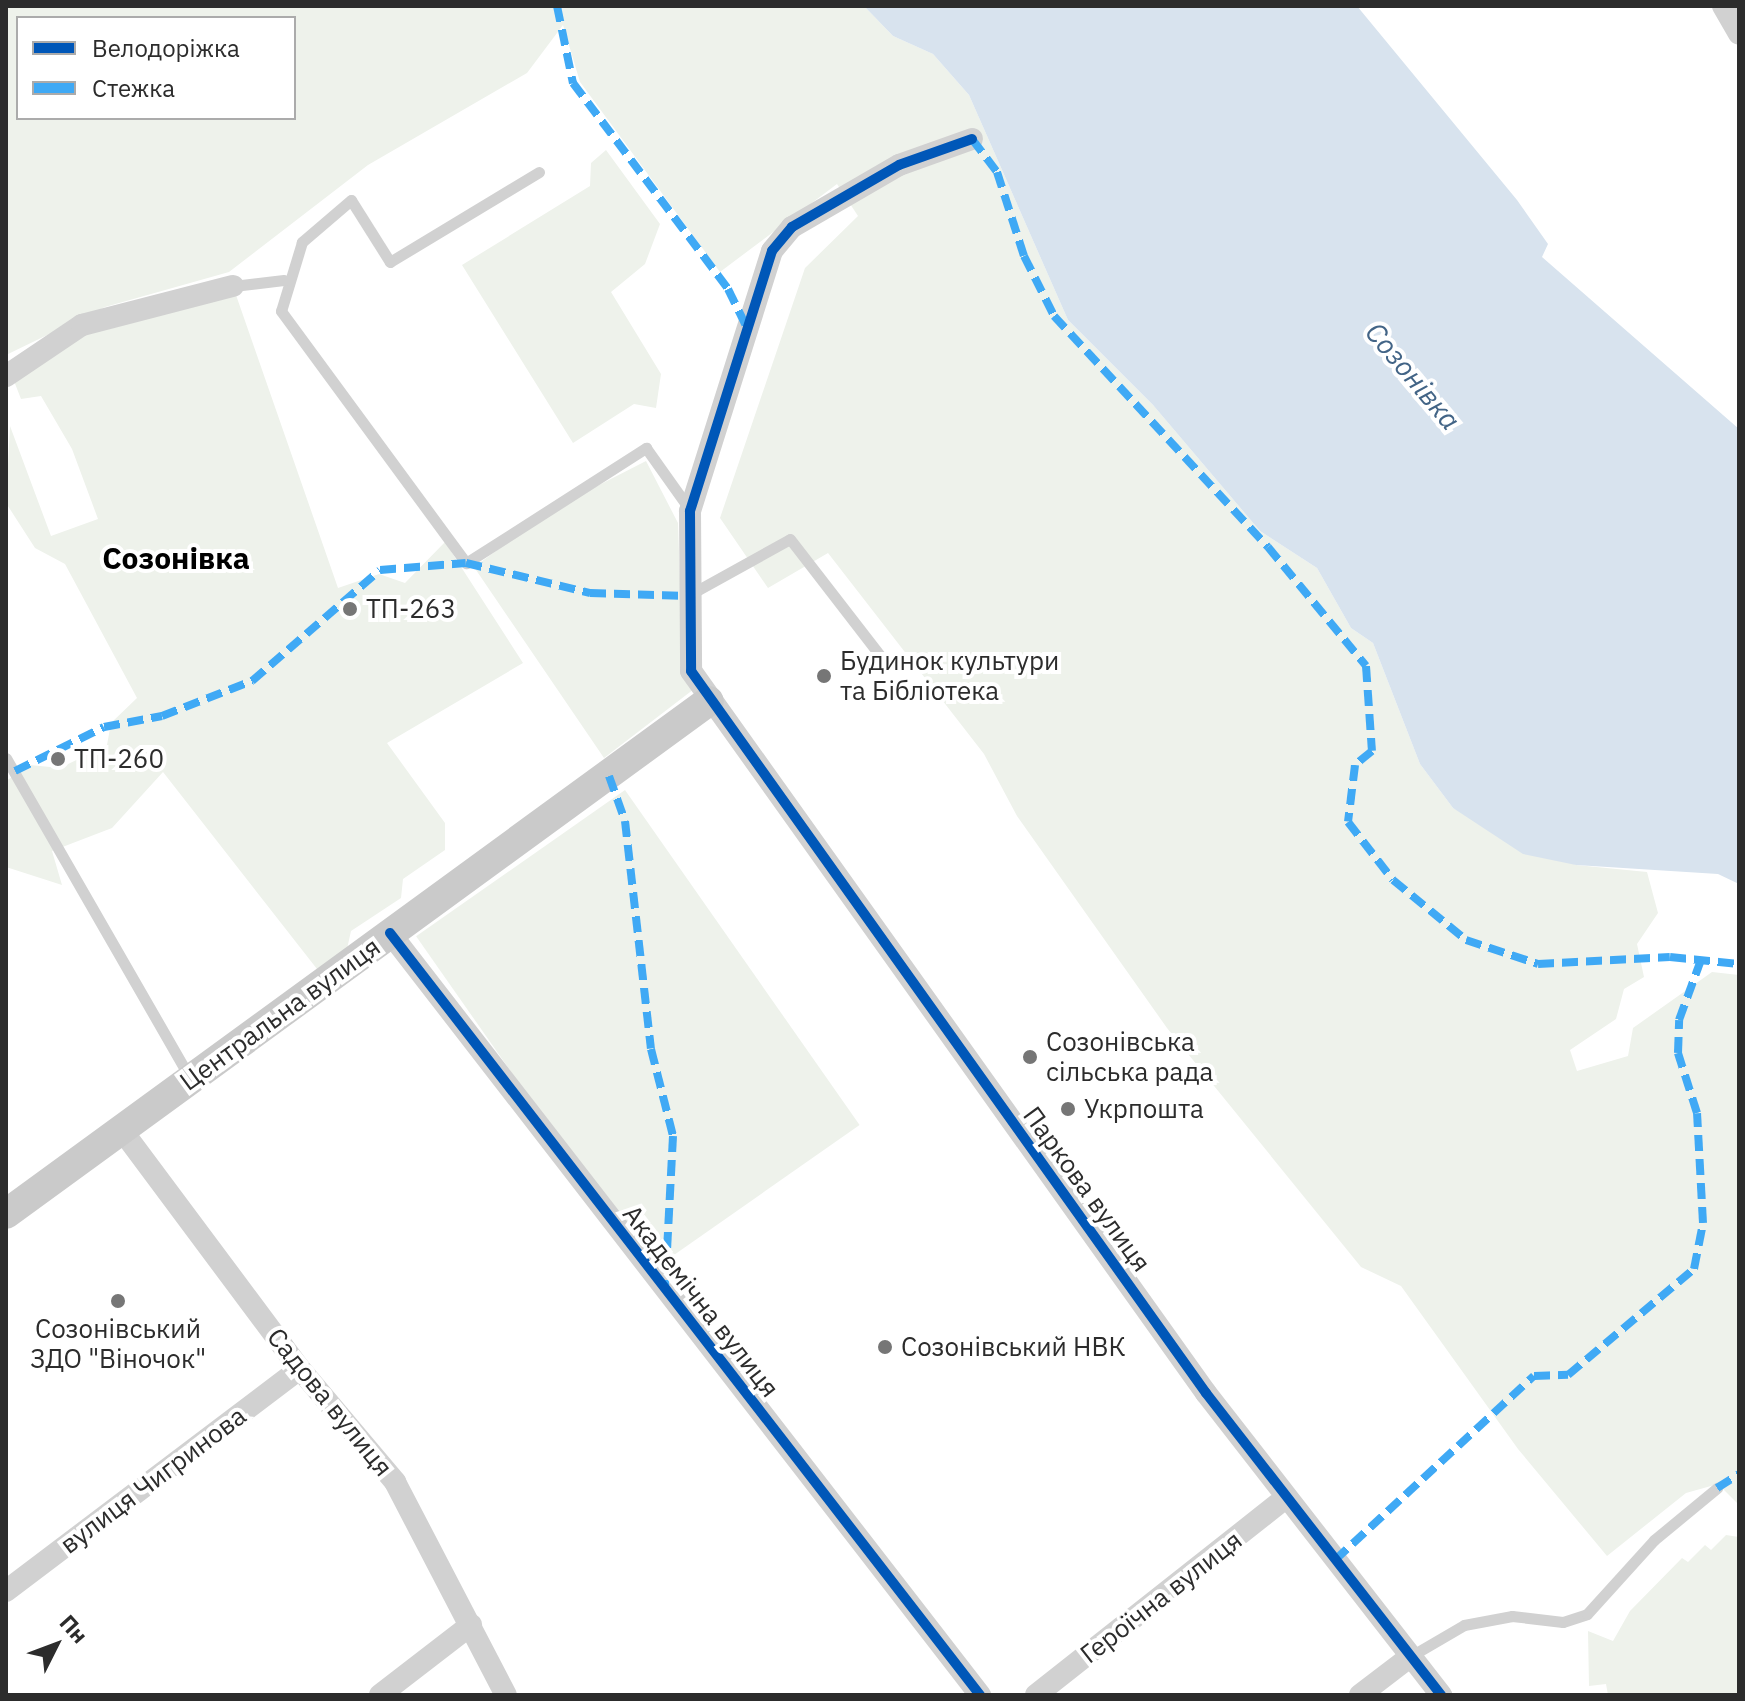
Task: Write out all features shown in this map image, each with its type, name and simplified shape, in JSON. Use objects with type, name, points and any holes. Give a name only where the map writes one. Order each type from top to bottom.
[{"type":"street","points":[[1723,6],[1739,34]]},
{"type":"street","name":"Паркова вулиця","points":[[972,139],[899,165],[792,227],[772,251],[690,511],[688,596],[691,671],[709,701],[1285,1498],[1441,1695]]},
{"type":"street","points":[[6,376],[82,325],[233,286]]},
{"type":"street","name":"Центральна вулиця","points":[[6,1214],[709,701]]},
{"type":"street","name":"Академічна вулиця","points":[[390,933],[980,1695]]},
{"type":"street","name":"Садова вулиця","points":[[121,1129],[300,1369],[395,1482],[506,1695]]},
{"type":"street","name":"вулиця Чигринова","points":[[6,1591],[300,1369]]},
{"type":"street","name":"Героїчна вулиця","points":[[1036,1695],[1285,1498]]},
{"type":"street","points":[[380,1695],[471,1625]]},
{"type":"street","points":[[1360,1695],[1411,1656]]},
{"type":"lane","points":[[539,172],[390,262],[351,200],[302,242],[284,280],[281,311],[466,563],[646,448],[690,511]]},
{"type":"lane","points":[[233,286],[284,280]]},
{"type":"lane","points":[[688,596],[790,539],[885,662]]},
{"type":"lane","points":[[6,758],[191,1079]]},
{"type":"lane","points":[[1411,1656],[1464,1625],[1512,1616],[1563,1622],[1587,1614],[1654,1540],[1717,1488]]},
{"type":"shaded area","points":[[6,6],[864,6],[893,36],[933,54],[969,95],[1068,320],[1153,405],[1260,531],[1317,568],[1351,628],[1373,643],[1420,764],[1453,808],[1576,865],[1647,872],[1658,913],[1637,944],[1644,977],[1624,989],[1616,1019],[1570,1050],[1577,1071],[1628,1056],[1633,1028],[1712,972],[1739,975],[1739,1505],[1718,1484],[1686,1493],[1607,1556],[1518,1449],[1401,1286],[1361,1267],[1167,1028],[1017,816],[984,754],[828,553],[768,588],[720,518],[805,268],[858,216],[837,184],[720,272],[580,82],[563,25],[527,73],[368,165],[229,272],[105,307],[6,355]]},
{"type":"shaded area","points":[[606,150],[660,224],[645,264],[611,292],[661,374],[656,408],[634,404],[573,443],[462,265],[590,186],[591,163]]},
{"type":"shaded area","points":[[236,295],[338,588],[379,574],[405,583],[445,542],[523,663],[387,743],[445,823],[445,850],[403,879],[401,898],[351,931],[347,949],[317,969],[163,772],[112,828],[52,851],[62,885],[6,867],[6,781],[30,765],[60,768],[107,745],[111,723],[137,698],[65,564],[35,548],[6,503],[10,426],[51,536],[98,519],[72,449],[41,396],[21,399],[14,381],[85,331]]},
{"type":"shaded area","points":[[646,461],[678,523],[683,670],[694,689],[604,758],[474,567],[558,506]]},
{"type":"shaded area","points":[[625,790],[860,1125],[651,1271],[416,936]]},
{"type":"shaded area","points":[[1726,1535],[1739,1537],[1739,1695],[1608,1695],[1606,1684],[1589,1686],[1588,1631],[1613,1641],[1630,1611],[1682,1558],[1688,1562],[1705,1545],[1711,1550]]},
{"type":"water","points":[[864,6],[1357,6],[1517,200],[1548,244],[1542,257],[1739,429],[1739,884],[1718,874],[1576,865],[1523,854],[1453,808],[1420,764],[1373,643],[1351,628],[1317,568],[1260,531],[1153,405],[1068,320],[969,95],[933,54],[893,36]]},
{"type":"marked path","points":[[557,6],[573,83],[728,289],[748,330]]},
{"type":"marked path","points":[[972,139],[997,172],[1024,256],[1054,316],[1268,547],[1366,666],[1372,751],[1355,765],[1348,822],[1393,880],[1466,940],[1538,964],[1670,957],[1739,964]]},
{"type":"marked path","points":[[15,771],[104,727],[162,716],[252,681],[380,570],[466,563],[590,593],[688,596]]},
{"type":"marked path","points":[[609,776],[625,821],[651,1049],[673,1136],[665,1288]]},
{"type":"marked path","points":[[1335,1560],[1534,1376],[1568,1375],[1694,1269],[1703,1223],[1697,1113],[1678,1053],[1679,1020],[1701,960]]},
{"type":"marked path","points":[[1717,1488],[1739,1474]]},
{"type":"cycle path","points":[[972,139],[899,165],[792,227],[772,251],[690,511],[691,671],[1206,1393],[1441,1695]]},
{"type":"cycle path","points":[[390,933],[980,1695]]},
{"type":"place","name":"ТП-263","points":[[350,609]]},
{"type":"place","name":"Будинок культури та Бібліотека","points":[[824,676]]},
{"type":"place","name":"ТП-260","points":[[58,759]]},
{"type":"place","name":"Созонівська сільська рада","points":[[1030,1057]]},
{"type":"place","name":"Укрпошта","points":[[1068,1109]]},
{"type":"place","name":"Созонівський ЗДО \"Віночок\"","points":[[118,1301]]},
{"type":"place","name":"Созонівський НВК","points":[[885,1347]]},
{"type":"district","name":"Созонівка","points":[[176,558]]}]
